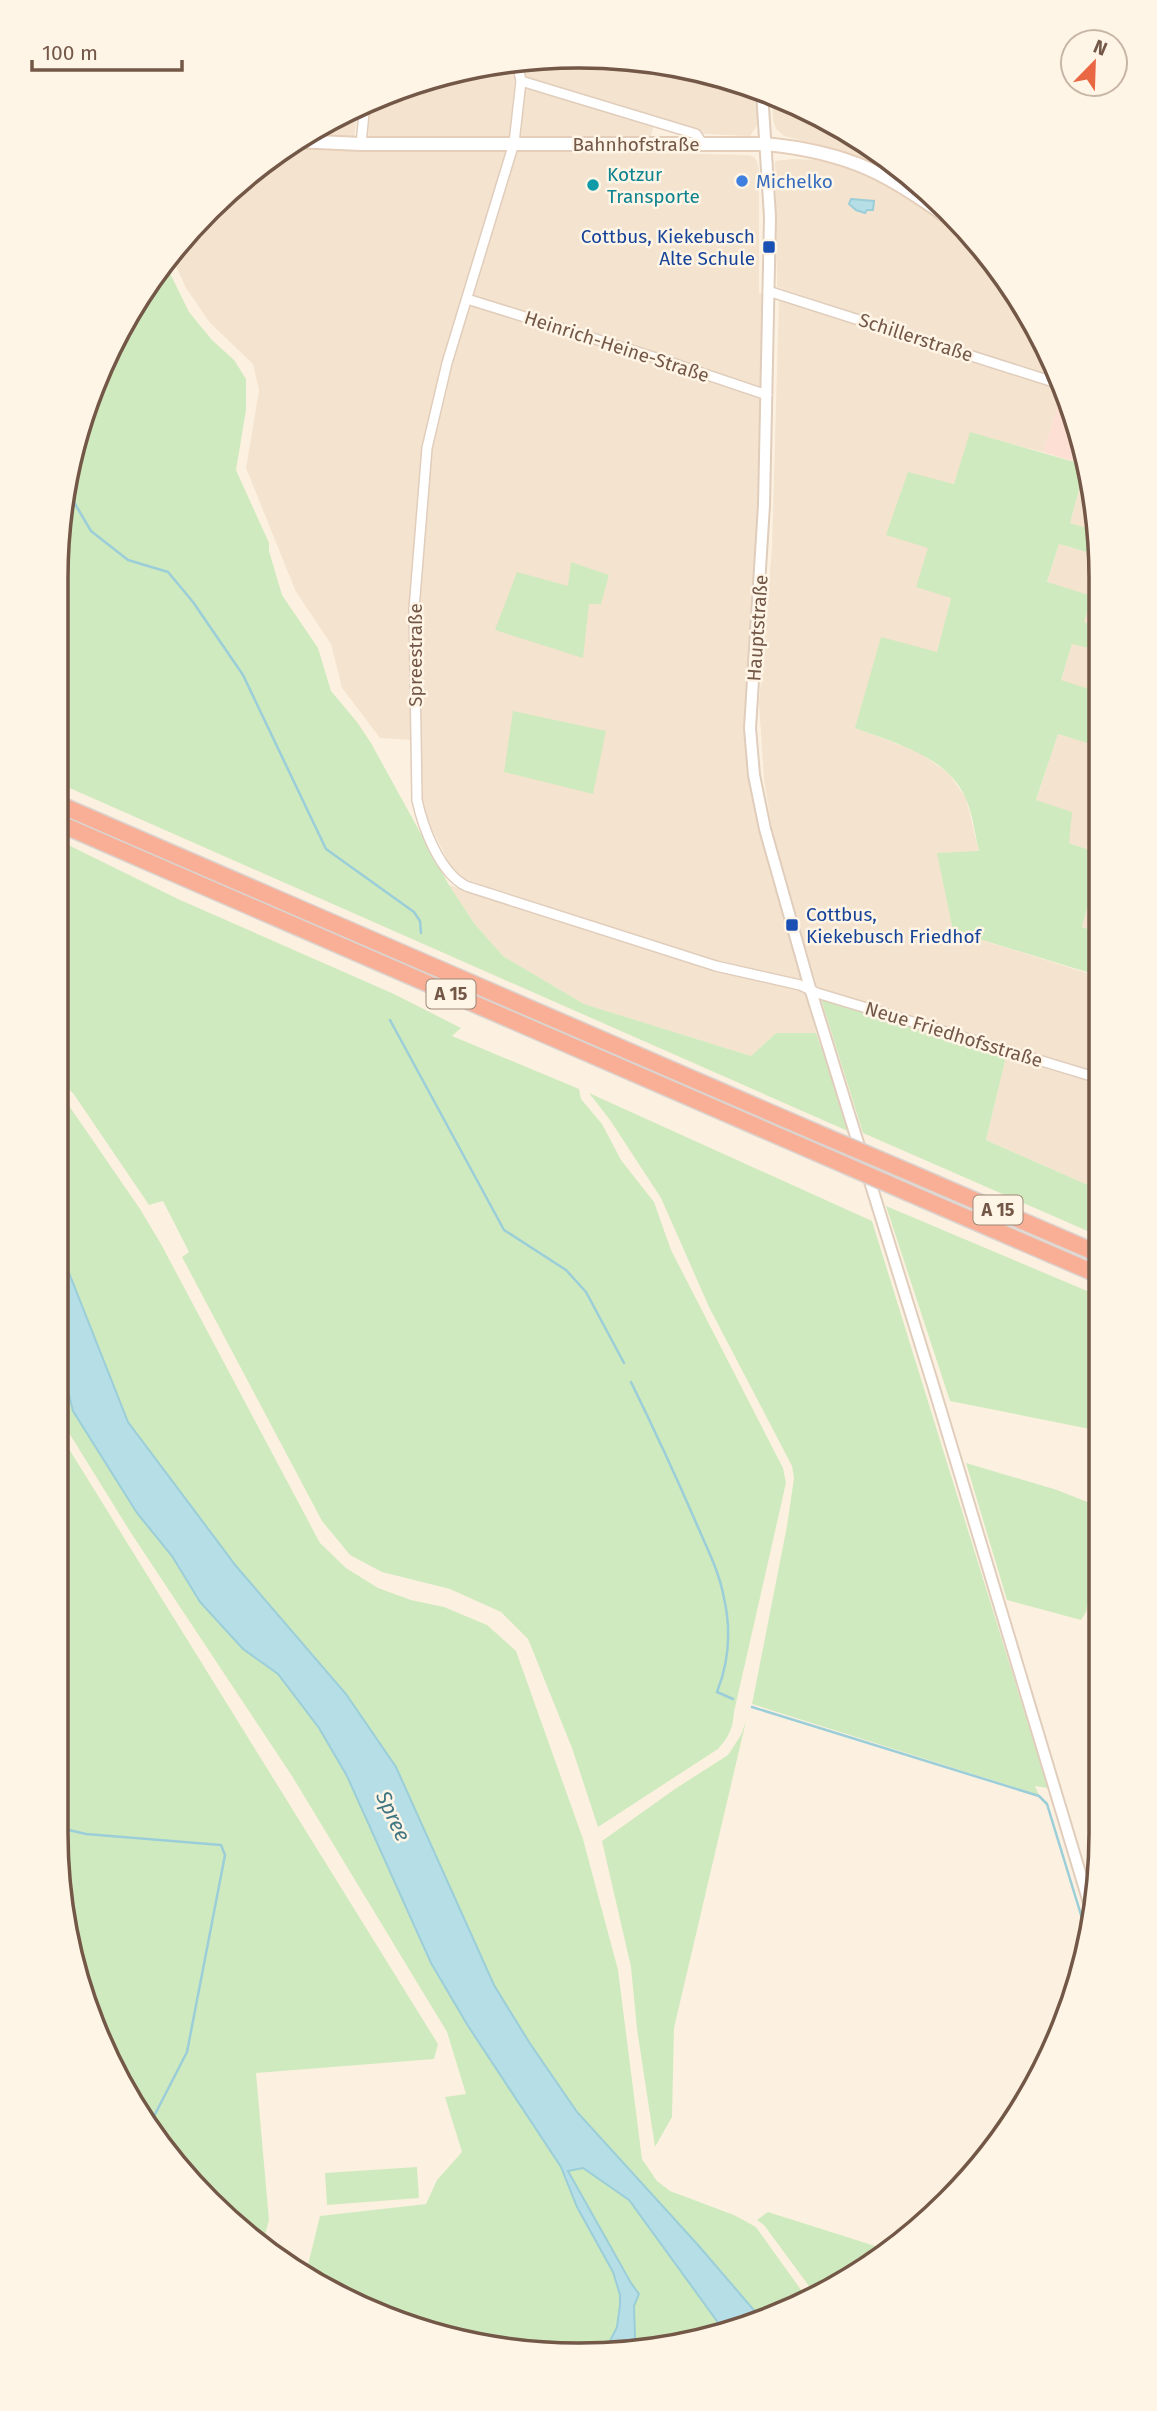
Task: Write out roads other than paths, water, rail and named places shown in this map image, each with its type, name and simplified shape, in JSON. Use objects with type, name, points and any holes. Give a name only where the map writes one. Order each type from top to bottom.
[{"type":"highway","name":"A 15","points":[[68,808],[1089,1250]]},
{"type":"highway","name":"A 15","points":[[68,827],[1089,1271]]},
{"type":"main road","name":"Bahnhofstraße","points":[[315,142],[765,144],[800,147],[832,154],[879,172],[904,186]]},
{"type":"street","name":"Spreestraße","points":[[519,72],[521,82],[514,143],[447,363],[427,448],[414,609],[417,800],[421,819],[445,869],[454,880],[466,886],[716,966],[810,988]]},
{"type":"street","points":[[521,82],[696,134],[703,145]]},
{"type":"street","points":[[763,103],[765,144]]},
{"type":"street","points":[[361,144],[364,116]]},
{"type":"street","name":"Hauptstraße","points":[[765,144],[770,217],[767,396],[762,554],[750,728],[751,751],[765,829],[810,988],[1085,1890]]},
{"type":"street","points":[[879,172],[886,172]]},
{"type":"street","name":"Schillerstraße","points":[[768,291],[1049,380]]},
{"type":"street","name":"Heinrich-Heine-Straße","points":[[467,299],[666,361],[767,396]]},
{"type":"street","name":"Neue Friedhofsstraße","points":[[810,988],[817,993],[1089,1076]]},
{"type":"water","points":[[851,199],[874,201],[873,210],[867,210],[865,213],[856,210],[849,204]]},
{"type":"water","name":"Spree","points":[[68,1270],[128,1422],[236,1566],[346,1694],[396,1767],[494,1985],[529,2042],[577,2112],[755,2311],[718,2323],[629,2200],[583,2168],[568,2171],[639,2294],[634,2306],[635,2338],[609,2342],[617,2327],[620,2305],[613,2272],[577,2207],[561,2167],[468,2026],[431,1963],[347,1776],[319,1728],[278,1674],[243,1649],[200,1602],[172,1556],[137,1513],[73,1411],[68,1392]]},
{"type":"waterway","points":[[74,503],[91,531],[128,560],[168,572],[193,602],[243,675],[326,849],[414,912],[420,921],[421,933]]},
{"type":"waterway","points":[[390,1020],[504,1230],[566,1270],[586,1292],[624,1363]]},
{"type":"waterway","points":[[631,1382],[719,1577],[728,1633],[724,1669],[717,1692],[733,1699]]},
{"type":"waterway","points":[[752,1707],[1039,1796],[1047,1804],[1081,1916]]},
{"type":"waterway","points":[[68,1830],[86,1834],[221,1845],[225,1855],[187,2052],[154,2116]]},
{"type":"place","name":"Michelko","points":[[742,181]]},
{"type":"place","name":"Kotzur Transporte","points":[[593,185]]},
{"type":"place","name":"Cottbus, Kiekebusch Alte Schule","points":[[769,247]]},
{"type":"place","name":"Cottbus, Kiekebusch Friedhof","points":[[792,925]]}]
